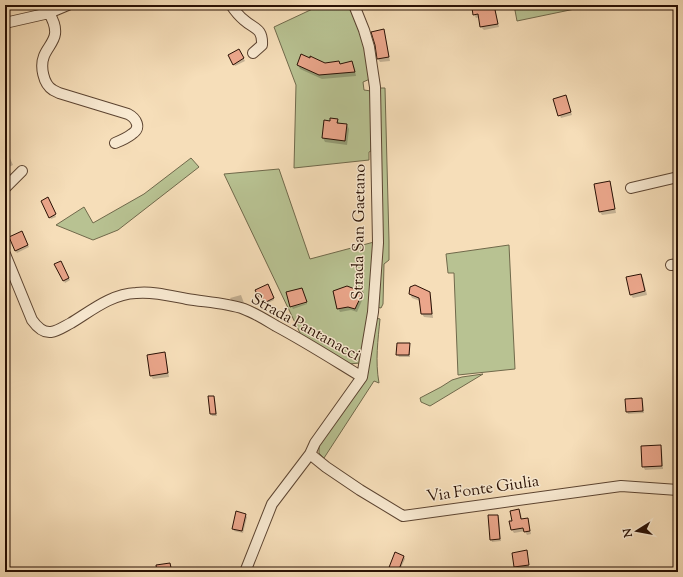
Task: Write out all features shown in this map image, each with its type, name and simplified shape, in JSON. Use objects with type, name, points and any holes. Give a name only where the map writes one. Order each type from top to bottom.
[{"type":"street","points":[[232,5],[238,14],[244,20],[256,27],[261,34],[262,45],[253,53]]},
{"type":"street","name":"Strada San Gaetano","points":[[245,572],[272,504],[310,454],[315,443],[362,377],[373,312],[378,243],[375,87],[369,47],[354,5]]},
{"type":"street","points":[[5,22],[49,13],[64,7]]},
{"type":"street","points":[[49,13],[54,22],[55,34],[43,58],[42,68],[44,78],[52,90],[59,93],[133,116],[138,125],[136,130],[133,134],[115,143]]},
{"type":"street","points":[[5,188],[22,171]]},
{"type":"street","points":[[631,188],[678,177]]},
{"type":"street","name":"Strada Pantanacci","points":[[5,254],[32,320],[36,326],[46,332],[52,332],[62,328],[114,298],[135,292],[162,294],[244,309],[285,331],[362,377]]},
{"type":"street","name":"Via Fonte Giulia","points":[[310,454],[326,467],[360,490],[403,516],[621,486],[678,490]]},
{"type":"green space","points":[[321,5],[340,5],[341,9],[349,6],[364,44],[370,79],[363,82],[364,90],[371,91],[371,151],[369,152],[369,160],[294,168],[296,85],[274,27]]},
{"type":"green space","points":[[514,5],[594,5],[517,21]]},
{"type":"green space","points":[[378,88],[385,88],[389,241],[389,260],[384,264],[383,304],[381,308],[377,307]]},
{"type":"green space","points":[[191,158],[199,167],[118,230],[93,240],[56,225],[84,207],[93,223],[144,194]]},
{"type":"green space","points":[[279,169],[310,259],[374,242],[369,311],[361,363],[347,364],[301,335],[224,174]]},
{"type":"green space","points":[[509,245],[515,369],[458,375],[454,273],[448,273],[446,254]]},
{"type":"green space","points":[[376,318],[380,319],[377,359],[379,383],[374,381],[324,458],[319,453],[319,446],[367,377]]},
{"type":"green space","points":[[483,374],[430,406],[421,402],[420,398],[452,380]]},
{"type":"building","points":[[494,5],[498,24],[480,27],[478,14],[473,15],[472,8]]},
{"type":"building","points":[[384,29],[389,57],[377,59],[371,32]]},
{"type":"building","points":[[239,49],[244,58],[233,65],[228,55]]},
{"type":"building","points":[[301,54],[310,58],[310,56],[325,63],[339,61],[340,64],[352,61],[355,72],[319,75],[297,65]]},
{"type":"building","points":[[566,95],[571,112],[558,116],[553,99]]},
{"type":"building","points":[[330,118],[338,119],[337,123],[347,124],[345,141],[322,138],[324,120],[330,121]]},
{"type":"building","points":[[610,181],[615,209],[599,212],[594,184]]},
{"type":"building","points":[[48,197],[56,214],[49,218],[41,201]]},
{"type":"building","points":[[22,231],[28,245],[15,251],[9,237]]},
{"type":"building","points":[[61,261],[69,278],[63,281],[54,264]]},
{"type":"building","points":[[641,274],[645,291],[630,295],[626,277]]},
{"type":"building","points":[[268,284],[274,298],[262,304],[255,290]]},
{"type":"building","points":[[415,285],[430,292],[432,314],[421,314],[419,298],[409,294],[410,287]]},
{"type":"building","points":[[347,286],[363,292],[355,309],[348,307],[337,309],[333,291]]},
{"type":"building","points":[[302,288],[307,302],[290,307],[286,292]]},
{"type":"building","points":[[397,343],[410,343],[409,355],[396,355]]},
{"type":"building","points":[[165,352],[168,373],[150,376],[147,355]]},
{"type":"building","points":[[208,396],[214,396],[216,414],[210,414]]},
{"type":"building","points":[[642,398],[643,411],[626,412],[625,399]]},
{"type":"building","points":[[661,445],[662,466],[642,467],[641,446]]},
{"type":"building","points":[[519,509],[521,519],[528,518],[530,531],[524,532],[523,528],[511,530],[509,521],[512,521],[510,511]]},
{"type":"building","points":[[236,511],[246,514],[242,531],[232,529]]},
{"type":"building","points":[[488,515],[498,515],[500,539],[490,540]]},
{"type":"building","points":[[527,550],[529,565],[514,567],[512,553]]},
{"type":"building","points":[[395,552],[404,556],[398,572],[392,572],[388,570]]},
{"type":"building","points":[[170,563],[172,572],[157,572],[156,565]]}]
